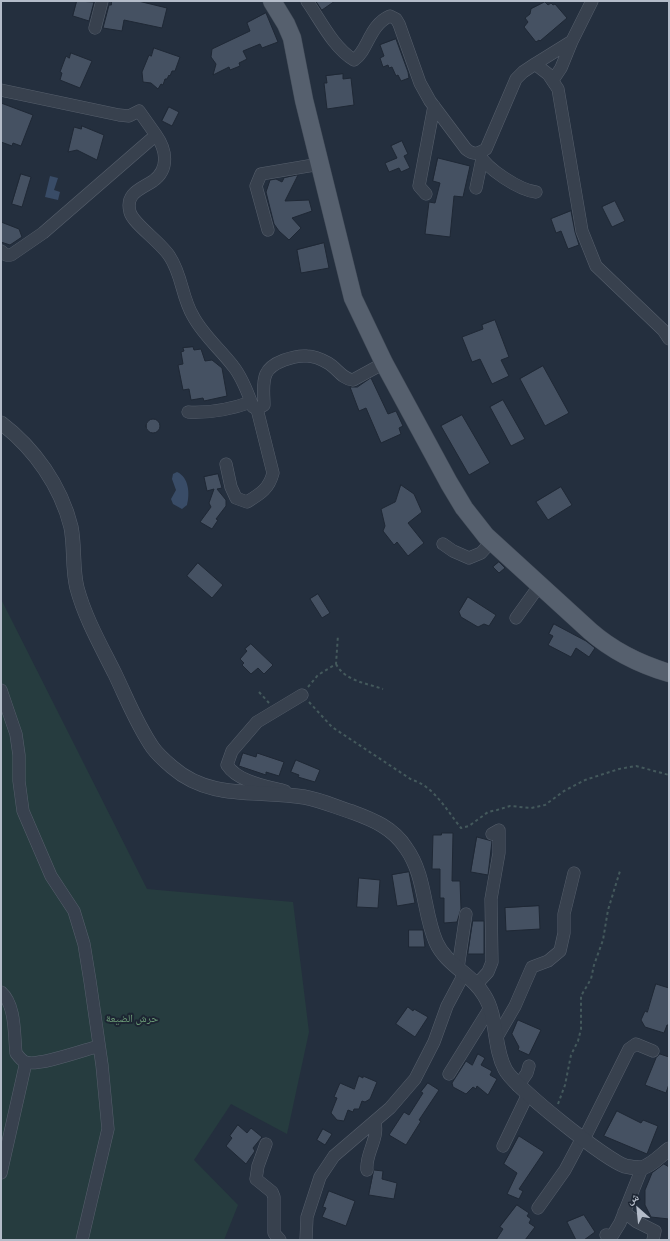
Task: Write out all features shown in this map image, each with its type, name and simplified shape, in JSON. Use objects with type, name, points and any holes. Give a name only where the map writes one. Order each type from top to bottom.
[{"type":"main road","points":[[272,1],[286,24],[292,38],[320,164],[353,298],[384,362],[464,508],[491,542],[605,644],[644,665],[669,673]]},
{"type":"street","points":[[94,28],[102,1]]},
{"type":"street","points":[[307,1],[327,32],[348,56],[354,60],[360,56],[364,46],[379,23],[390,16],[396,19],[420,83],[434,106],[466,149],[471,153],[480,156],[525,191],[536,192]]},
{"type":"street","points":[[553,80],[592,1]]},
{"type":"street","points":[[476,188],[480,156],[486,149],[516,79],[523,72],[572,41]]},
{"type":"street","points":[[535,64],[542,68],[553,80],[558,89],[582,231],[591,257],[596,266],[667,332]]},
{"type":"street","points":[[1,90],[119,115],[129,116],[139,111],[163,146],[164,162],[160,172],[153,181],[139,188],[132,194],[130,213],[135,221],[159,242],[171,257],[191,313],[239,374],[254,405],[273,473],[270,483],[262,493],[246,502],[236,498],[231,487],[226,464]]},
{"type":"street","points":[[426,194],[419,186],[434,106]]},
{"type":"street","points":[[1,251],[11,255],[43,233],[156,135]]},
{"type":"street","points":[[268,230],[256,186],[261,174],[320,164]]},
{"type":"street","points":[[188,412],[199,413],[254,405],[264,405],[264,381],[267,372],[270,367],[281,361],[305,356],[314,357],[330,364],[348,379],[353,380],[384,362]]},
{"type":"street","points":[[1,423],[32,452],[55,487],[71,529],[76,586],[83,606],[131,710],[154,749],[177,771],[205,787],[220,791],[303,797]]},
{"type":"street","points":[[443,544],[453,551],[469,558],[481,553],[491,542]]},
{"type":"street","points":[[516,618],[539,586]]},
{"type":"street","points":[[1,690],[16,734],[19,754],[19,781],[23,810],[51,876],[74,911],[84,944],[99,1046],[108,1129],[82,1240]]},
{"type":"street","points":[[302,695],[290,704],[273,711],[256,722],[232,751],[227,765],[231,772],[239,777],[370,818],[396,834],[412,856],[418,873],[435,941],[443,955],[477,984],[490,1008],[505,1069],[523,1090],[606,1156],[624,1166],[642,1168]]},
{"type":"street","points":[[477,984],[488,972],[492,962],[491,899],[499,853],[499,830],[492,834]]},
{"type":"street","points":[[497,1037],[515,1006],[532,967],[548,961],[560,951],[564,933],[564,914],[574,873]]},
{"type":"street","points":[[306,1240],[307,1217],[320,1177],[334,1156],[375,1123],[390,1108],[415,1078],[434,1042],[461,971],[466,914]]},
{"type":"street","points":[[1,992],[9,1002],[12,1012],[16,1053],[20,1059],[26,1062],[41,1062],[99,1046]]},
{"type":"street","points":[[449,1074],[490,1008]]},
{"type":"street","points":[[538,1208],[565,1170],[629,1049],[636,1044],[653,1051]]},
{"type":"street","points":[[1,1173],[26,1062]]},
{"type":"street","points":[[504,1146],[523,1090],[529,1066]]},
{"type":"street","points":[[367,1170],[366,1163],[377,1132],[375,1123]]},
{"type":"street","points":[[266,1144],[258,1166],[256,1179],[272,1192],[274,1197],[274,1233],[280,1240]]},
{"type":"street","points":[[606,1235],[612,1236],[624,1212],[642,1168],[669,1150]]},
{"type":"street","points":[[624,1212],[637,1222],[655,1231],[653,1240]]},
{"type":"path","points":[[338,635],[336,664],[339,671],[347,678],[383,689]]},
{"type":"path","points":[[336,664],[318,675],[302,695],[332,727],[412,780],[420,782],[433,794],[461,828],[469,826],[488,812],[510,806],[531,808],[545,805],[564,791],[585,780],[619,769],[636,766],[669,775]]},
{"type":"path","points":[[259,692],[273,711]]},
{"type":"path","points":[[553,1114],[565,1085],[571,1055],[582,1029],[581,996],[591,979],[594,965],[603,940],[608,910],[620,871]]},
{"type":"green space","name":"حرش الضيعة","points":[[1,599],[147,889],[293,902],[309,1032],[287,1134],[231,1104],[194,1160],[238,1205],[224,1240],[1,1240]]},
{"type":"water","points":[[50,176],[58,178],[54,190],[60,192],[58,200],[45,197]]},
{"type":"water","points":[[177,472],[181,474],[188,486],[187,505],[182,509],[173,504],[171,499],[176,490],[172,479],[173,474]]},
{"type":"building","points":[[77,1],[94,2],[89,21],[73,16]]},
{"type":"building","points":[[112,1],[138,1],[167,8],[162,28],[124,20],[122,31],[103,28],[109,5],[111,5]]},
{"type":"building","points":[[316,1],[335,1],[322,10]]},
{"type":"building","points":[[545,2],[548,5],[551,3],[553,5],[555,4],[567,18],[540,41],[539,40],[536,42],[524,27],[528,22],[525,18],[530,14],[531,9]]},
{"type":"building","points":[[266,13],[278,42],[262,48],[260,44],[243,51],[247,59],[239,63],[240,66],[230,70],[229,67],[213,75],[216,64],[211,57],[212,49],[250,31],[247,23]]},
{"type":"building","points":[[396,39],[409,78],[401,81],[398,75],[396,76],[392,67],[389,68],[388,65],[383,67],[380,58],[384,56],[380,45]]},
{"type":"building","points":[[154,48],[180,57],[175,71],[172,71],[170,76],[169,75],[167,79],[165,79],[163,85],[161,84],[158,89],[151,83],[143,82],[142,72],[149,55],[151,56]]},
{"type":"building","points":[[71,53],[92,61],[80,88],[60,80],[62,73],[60,72],[66,56],[69,58]]},
{"type":"building","points":[[343,74],[343,79],[351,78],[354,105],[327,109],[324,83],[327,83],[326,76]]},
{"type":"building","points":[[1,103],[33,115],[21,146],[13,143],[12,146],[1,142]]},
{"type":"building","points":[[169,107],[179,112],[172,126],[162,121]]},
{"type":"building","points":[[82,126],[104,135],[97,160],[77,150],[68,152],[74,127],[81,129]]},
{"type":"building","points":[[402,141],[408,154],[404,156],[410,168],[401,172],[399,168],[389,172],[385,163],[397,158],[391,146]]},
{"type":"building","points":[[438,158],[470,166],[463,197],[454,196],[450,237],[425,234],[429,202],[435,203],[440,183],[433,181]]},
{"type":"building","points":[[21,174],[31,177],[22,207],[12,204]]},
{"type":"building","points":[[298,175],[285,201],[309,200],[312,211],[292,218],[301,228],[289,240],[274,224],[266,192],[270,180],[276,179],[282,182],[284,178]]},
{"type":"building","points":[[615,201],[625,221],[612,227],[602,207]]},
{"type":"building","points":[[571,211],[579,245],[568,249],[561,231],[556,233],[551,219]]},
{"type":"building","points":[[1,222],[19,229],[22,237],[10,245],[1,242]]},
{"type":"building","points":[[324,243],[329,268],[301,273],[297,250]]},
{"type":"building","points":[[495,320],[509,357],[501,360],[509,376],[492,384],[480,359],[472,362],[462,337],[483,329],[482,325]]},
{"type":"building","points":[[193,347],[194,350],[201,349],[205,361],[212,360],[222,368],[227,396],[204,401],[203,398],[191,400],[189,389],[183,390],[178,365],[183,364],[181,352],[184,351],[183,348]]},
{"type":"building","points":[[543,366],[569,413],[545,426],[520,379]]},
{"type":"building","points":[[371,378],[388,414],[396,411],[403,426],[399,428],[401,434],[381,443],[366,408],[359,411],[350,387],[357,387]]},
{"type":"building","points":[[503,400],[525,439],[511,446],[490,407]]},
{"type":"building","points":[[462,415],[490,463],[469,475],[441,426]]},
{"type":"building","points":[[153,419],[158,421],[160,426],[158,431],[153,433],[148,431],[146,426],[148,421]]},
{"type":"building","points":[[218,474],[222,488],[217,489],[226,500],[226,506],[216,519],[218,520],[212,529],[200,522],[211,507],[209,503],[214,489],[207,491],[204,477]]},
{"type":"building","points":[[401,485],[414,494],[422,512],[408,523],[424,543],[408,556],[397,542],[394,545],[383,531],[385,526],[381,509],[395,502]]},
{"type":"building","points":[[561,487],[572,505],[548,520],[536,502]]},
{"type":"building","points":[[499,562],[505,568],[499,573],[493,567]]},
{"type":"building","points":[[198,563],[223,585],[212,598],[187,576]]},
{"type":"building","points":[[318,594],[330,613],[322,618],[310,599]]},
{"type":"building","points":[[468,597],[496,615],[489,626],[484,624],[478,627],[461,617],[459,612]]},
{"type":"building","points":[[554,624],[586,641],[595,648],[589,657],[576,648],[571,657],[548,645],[553,636],[549,634]]},
{"type":"building","points":[[251,644],[273,665],[264,674],[258,668],[251,674],[242,665],[244,663],[240,659],[247,651],[245,649]]},
{"type":"building","points":[[243,753],[256,757],[257,753],[284,762],[279,776],[266,772],[266,775],[239,766]]},
{"type":"building","points":[[296,760],[320,770],[315,782],[298,777],[299,775],[291,772]]},
{"type":"building","points":[[442,833],[453,833],[452,881],[460,881],[461,909],[457,922],[444,923],[444,898],[440,898],[440,869],[432,869],[433,835],[441,835]]},
{"type":"building","points":[[477,837],[492,841],[488,875],[471,872]]},
{"type":"building","points":[[409,872],[415,903],[397,906],[392,875]]},
{"type":"building","points":[[359,878],[380,880],[378,908],[357,907]]},
{"type":"building","points":[[539,906],[540,929],[506,931],[505,908]]},
{"type":"building","points":[[473,921],[484,921],[484,954],[468,954]]},
{"type":"building","points":[[409,930],[423,930],[425,947],[409,947]]},
{"type":"building","points":[[656,984],[669,988],[669,1025],[667,1025],[664,1033],[645,1027],[641,1020],[645,1011],[647,1012]]},
{"type":"building","points":[[408,1007],[413,1011],[414,1009],[428,1017],[415,1037],[396,1024]]},
{"type":"building","points":[[518,1020],[541,1030],[529,1055],[518,1050],[519,1047],[512,1034]]},
{"type":"building","points":[[478,1054],[485,1058],[481,1065],[492,1071],[490,1075],[497,1079],[488,1095],[477,1086],[476,1089],[473,1087],[466,1094],[453,1087],[452,1083],[466,1061],[472,1065]]},
{"type":"building","points":[[660,1054],[669,1057],[669,1084],[666,1093],[645,1085],[656,1058]]},
{"type":"building","points":[[359,1076],[363,1078],[363,1076],[377,1082],[370,1099],[365,1102],[362,1101],[359,1109],[354,1109],[353,1112],[348,1110],[344,1121],[337,1120],[331,1113],[337,1098],[334,1097],[340,1083],[354,1089]]},
{"type":"building","points":[[428,1083],[439,1090],[419,1120],[421,1121],[406,1145],[389,1135],[404,1112],[409,1115],[423,1093],[421,1092]]},
{"type":"building","points":[[617,1111],[641,1123],[643,1120],[658,1126],[647,1154],[604,1136]]},
{"type":"building","points":[[238,1125],[247,1133],[251,1128],[262,1137],[253,1148],[255,1151],[246,1164],[226,1146],[232,1138],[230,1136]]},
{"type":"building","points":[[323,1129],[332,1134],[325,1145],[317,1140]]},
{"type":"building","points":[[519,1136],[544,1152],[519,1189],[523,1191],[519,1199],[507,1194],[517,1173],[504,1164]]},
{"type":"building","points":[[664,1164],[669,1167],[669,1219],[651,1217],[645,1205],[645,1190],[652,1173]]},
{"type":"building","points":[[374,1170],[383,1171],[382,1179],[397,1183],[394,1199],[369,1195]]},
{"type":"building","points":[[329,1191],[355,1201],[346,1226],[322,1217],[326,1208],[323,1207]]},
{"type":"building","points":[[517,1205],[529,1213],[527,1216],[531,1219],[529,1223],[535,1227],[525,1240],[496,1240],[503,1229],[500,1227]]},
{"type":"building","points":[[584,1215],[595,1232],[584,1240],[576,1240],[567,1222]]}]
